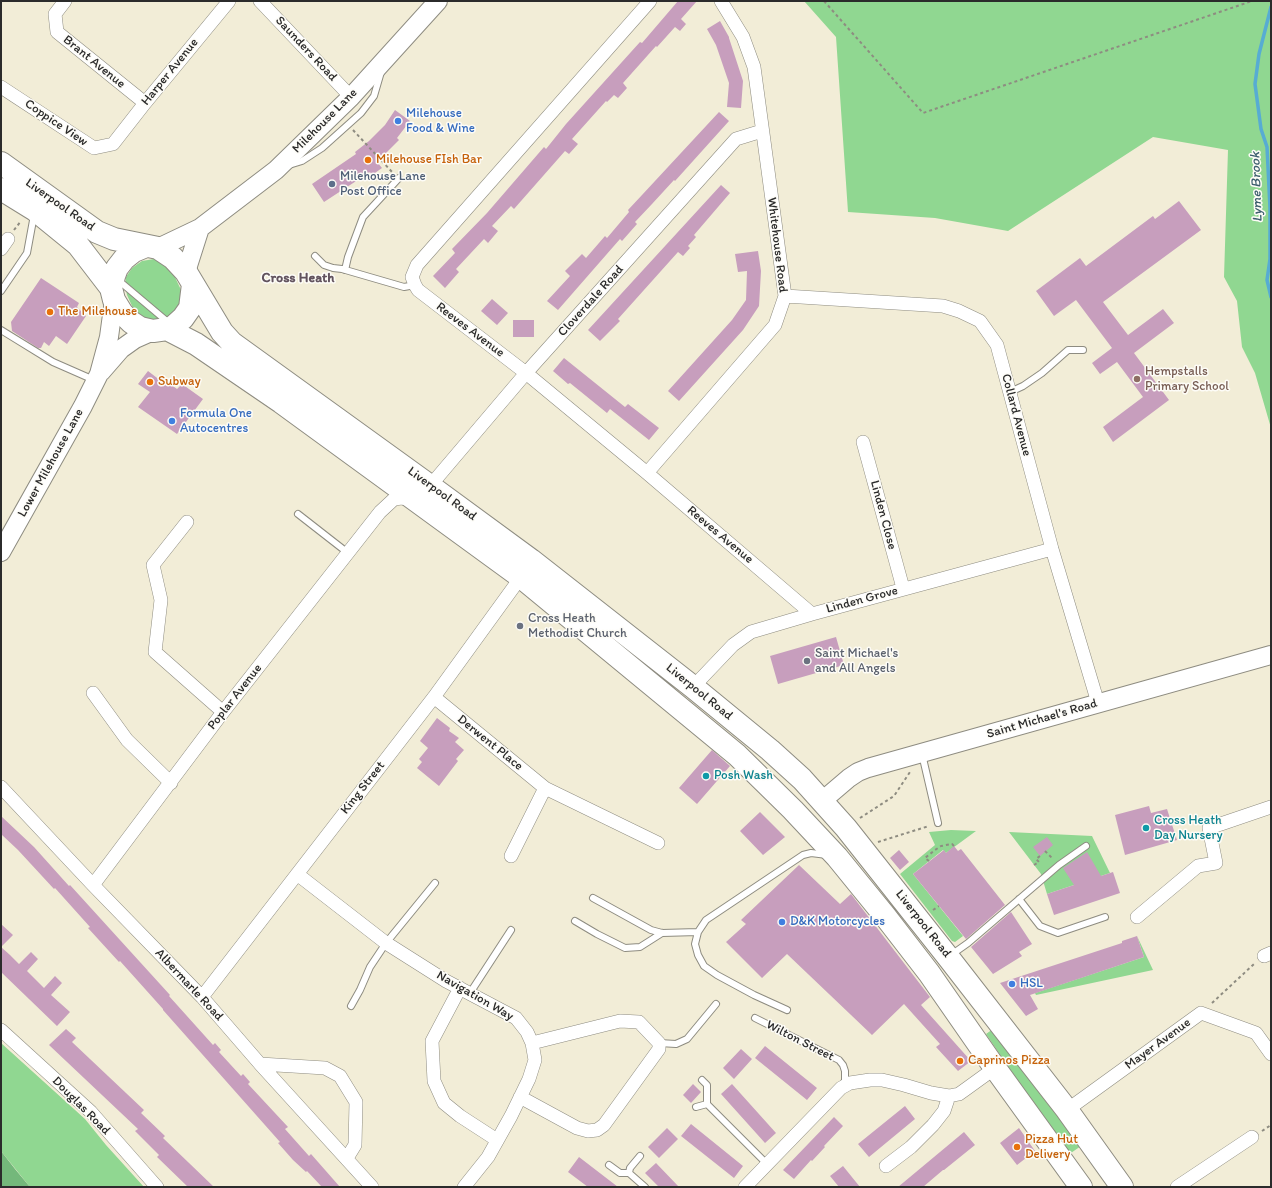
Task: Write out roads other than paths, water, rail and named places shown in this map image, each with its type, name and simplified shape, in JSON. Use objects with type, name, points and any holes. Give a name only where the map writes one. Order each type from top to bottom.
[{"type":"highway","name":"Liverpool Road","points":[[1,163],[97,232],[114,239],[152,247]]},
{"type":"highway","name":"Liverpool Road","points":[[1,189],[35,210],[78,245],[113,288]]},
{"type":"highway","points":[[152,247],[173,258],[189,278],[190,308],[184,318],[164,329],[140,328],[131,322],[122,313],[113,288],[117,268],[124,259],[134,251],[152,247]]},
{"type":"highway","name":"Liverpool Road","points":[[189,278],[224,335],[232,344],[423,493],[521,577],[737,755],[809,808],[846,828],[1067,1110],[1122,1187]]},
{"type":"highway","name":"Liverpool Road","points":[[164,329],[196,344],[281,402],[531,560],[693,687],[770,750],[802,779],[809,808],[837,857],[929,973],[995,1068],[1081,1187]]},
{"type":"highway","points":[[809,808],[864,875],[885,916]]},
{"type":"main road","name":"Milehouse Lane","points":[[152,247],[200,228],[276,170],[351,97],[438,1]]},
{"type":"main road","points":[[189,278],[200,228]]},
{"type":"main road","name":"Lower Milehouse Lane","points":[[4,541],[83,406],[97,378],[109,337],[113,288]]},
{"type":"main road","name":"Lower Milehouse Lane","points":[[97,378],[121,349],[135,339],[164,329]]},
{"type":"main road","name":"Saint Michael's Road","points":[[809,808],[858,772],[1271,654]]},
{"type":"street","name":"Brant Avenue","points":[[65,1],[55,14],[58,32],[145,103]]},
{"type":"street","name":"Harper Avenue","points":[[113,144],[229,1]]},
{"type":"street","name":"Saunders Road","points":[[260,1],[351,97]]},
{"type":"street","points":[[414,285],[412,277],[418,265],[650,1]]},
{"type":"street","name":"Whitehouse Road","points":[[647,473],[775,325],[785,296],[754,67],[743,37],[721,1]]},
{"type":"street","name":"Coppice View","points":[[1,86],[94,148],[113,144]]},
{"type":"street","name":"Cloverdale Road","points":[[423,493],[526,373],[736,140],[762,131]]},
{"type":"street","name":"Reeves Avenue","points":[[414,285],[418,290],[526,373],[647,473],[812,614]]},
{"type":"street","name":"Collard Avenue","points":[[785,296],[942,306],[959,311],[980,321],[997,345],[1052,548],[1098,703]]},
{"type":"street","name":"Linden Close","points":[[863,442],[903,588]]},
{"type":"street","name":"Poplar Avenue","points":[[93,885],[223,712],[380,512],[394,499],[423,493]]},
{"type":"street","points":[[187,522],[153,565],[161,600],[155,652],[223,712]]},
{"type":"street","name":"Linden Grove","points":[[693,687],[733,645],[751,632],[903,588],[1052,548]]},
{"type":"street","name":"King Street","points":[[202,996],[434,697],[521,577]]},
{"type":"street","points":[[93,693],[127,740],[171,783]]},
{"type":"street","name":"Derwent Place","points":[[434,697],[546,788],[658,844]]},
{"type":"street","name":"Albermarle Road","points":[[1,787],[93,885],[202,996],[260,1064],[372,1187]]},
{"type":"street","points":[[511,856],[546,788]]},
{"type":"street","points":[[1137,917],[1198,866],[1216,863],[1209,828],[1271,807]]},
{"type":"street","name":"Navigation Way","points":[[297,874],[386,943],[465,991],[516,1018],[527,1032],[532,1043],[534,1060],[529,1079],[488,1157],[464,1187]]},
{"type":"street","points":[[465,991],[432,1041],[434,1081],[444,1103],[460,1116],[497,1140]]},
{"type":"street","name":"Mayer Avenue","points":[[1067,1110],[1201,1013],[1256,1033],[1271,1054]]},
{"type":"street","points":[[520,1097],[577,1128],[588,1131],[597,1130],[604,1125],[658,1049],[660,1043],[638,1022],[620,1021],[532,1043]]},
{"type":"street","name":"Douglas Road","points":[[1,1030],[91,1112],[157,1187]]},
{"type":"street","points":[[260,1064],[326,1068],[340,1076],[356,1102],[355,1145],[347,1158]]},
{"type":"street","points":[[745,1187],[841,1088],[857,1082],[882,1080],[931,1093],[949,1096],[959,1094],[995,1068]]},
{"type":"street","points":[[886,1166],[911,1147],[933,1125],[944,1111],[949,1096]]},
{"type":"street","points":[[1177,1187],[1252,1137]]},
{"type":"lane","points":[[276,170],[302,161],[322,148],[349,125],[374,96],[384,60]]},
{"type":"lane","points":[[345,270],[363,217],[399,178]]},
{"type":"lane","points":[[1,291],[27,253],[35,210]]},
{"type":"lane","points":[[315,256],[324,265],[404,287],[414,285]]},
{"type":"lane","points":[[1,330],[53,362],[97,378]]},
{"type":"lane","points":[[1010,392],[1023,386],[1042,373],[1068,350],[1084,350]]},
{"type":"lane","points":[[298,514],[348,553]]},
{"type":"lane","points":[[922,753],[938,823]]},
{"type":"lane","points":[[948,957],[968,943],[1059,865],[1086,846]]},
{"type":"lane","points":[[788,1010],[754,995],[717,975],[704,966],[698,955],[695,944],[698,932],[706,920],[803,855],[811,853],[837,857]]},
{"type":"lane","points":[[350,1006],[360,990],[370,967],[386,943],[435,883]]},
{"type":"lane","points":[[593,898],[651,930],[662,933],[698,932]]},
{"type":"lane","points":[[1019,899],[1040,926],[1058,933],[1105,916]]},
{"type":"lane","points":[[575,921],[625,948],[640,947],[662,933]]},
{"type":"lane","points":[[465,991],[511,930]]},
{"type":"lane","points":[[660,1043],[676,1044],[687,1039],[716,1004]]},
{"type":"lane","name":"Wilton Street","points":[[756,1018],[839,1060],[845,1071],[845,1080],[841,1088]]},
{"type":"lane","points":[[702,1080],[707,1085],[707,1104],[767,1164]]},
{"type":"lane","points":[[696,1107],[707,1104]]},
{"type":"lane","points":[[629,1173],[630,1168],[640,1156]]},
{"type":"lane","points":[[609,1165],[620,1173],[629,1173],[645,1187]]},
{"type":"waterway","name":"Lyme Brook","points":[[1271,7],[1259,54],[1255,84],[1261,129],[1267,147],[1270,208],[1270,259],[1267,280],[1271,297]]},
{"type":"place","name":"Milehouse Food & Wine","points":[[398,121]]},
{"type":"place","name":"Milehouse FIsh Bar","points":[[368,160]]},
{"type":"place","name":"Milehouse Lane Post Office","points":[[332,184]]},
{"type":"place","name":"The Milehouse","points":[[50,312]]},
{"type":"place","name":"Hempstalls Primary School","points":[[1137,379]]},
{"type":"place","name":"Subway","points":[[150,382]]},
{"type":"place","name":"Formula One Autocentres","points":[[172,421]]},
{"type":"place","name":"Cross Heath Methodist Church","points":[[520,626]]},
{"type":"place","name":"Saint Michael's and All Angels","points":[[807,661]]},
{"type":"place","name":"Posh Wash","points":[[706,776]]},
{"type":"place","name":"Cross Heath Day Nursery","points":[[1146,828]]},
{"type":"place","name":"D&K Motorcycles","points":[[782,922]]},
{"type":"place","name":"HSL","points":[[1012,984]]},
{"type":"place","name":"Caprinos Pizza","points":[[960,1061]]},
{"type":"place","name":"Pizza Hut Delivery","points":[[1017,1147]]},
{"type":"district","name":"Cross Heath","points":[[298,278]]}]
